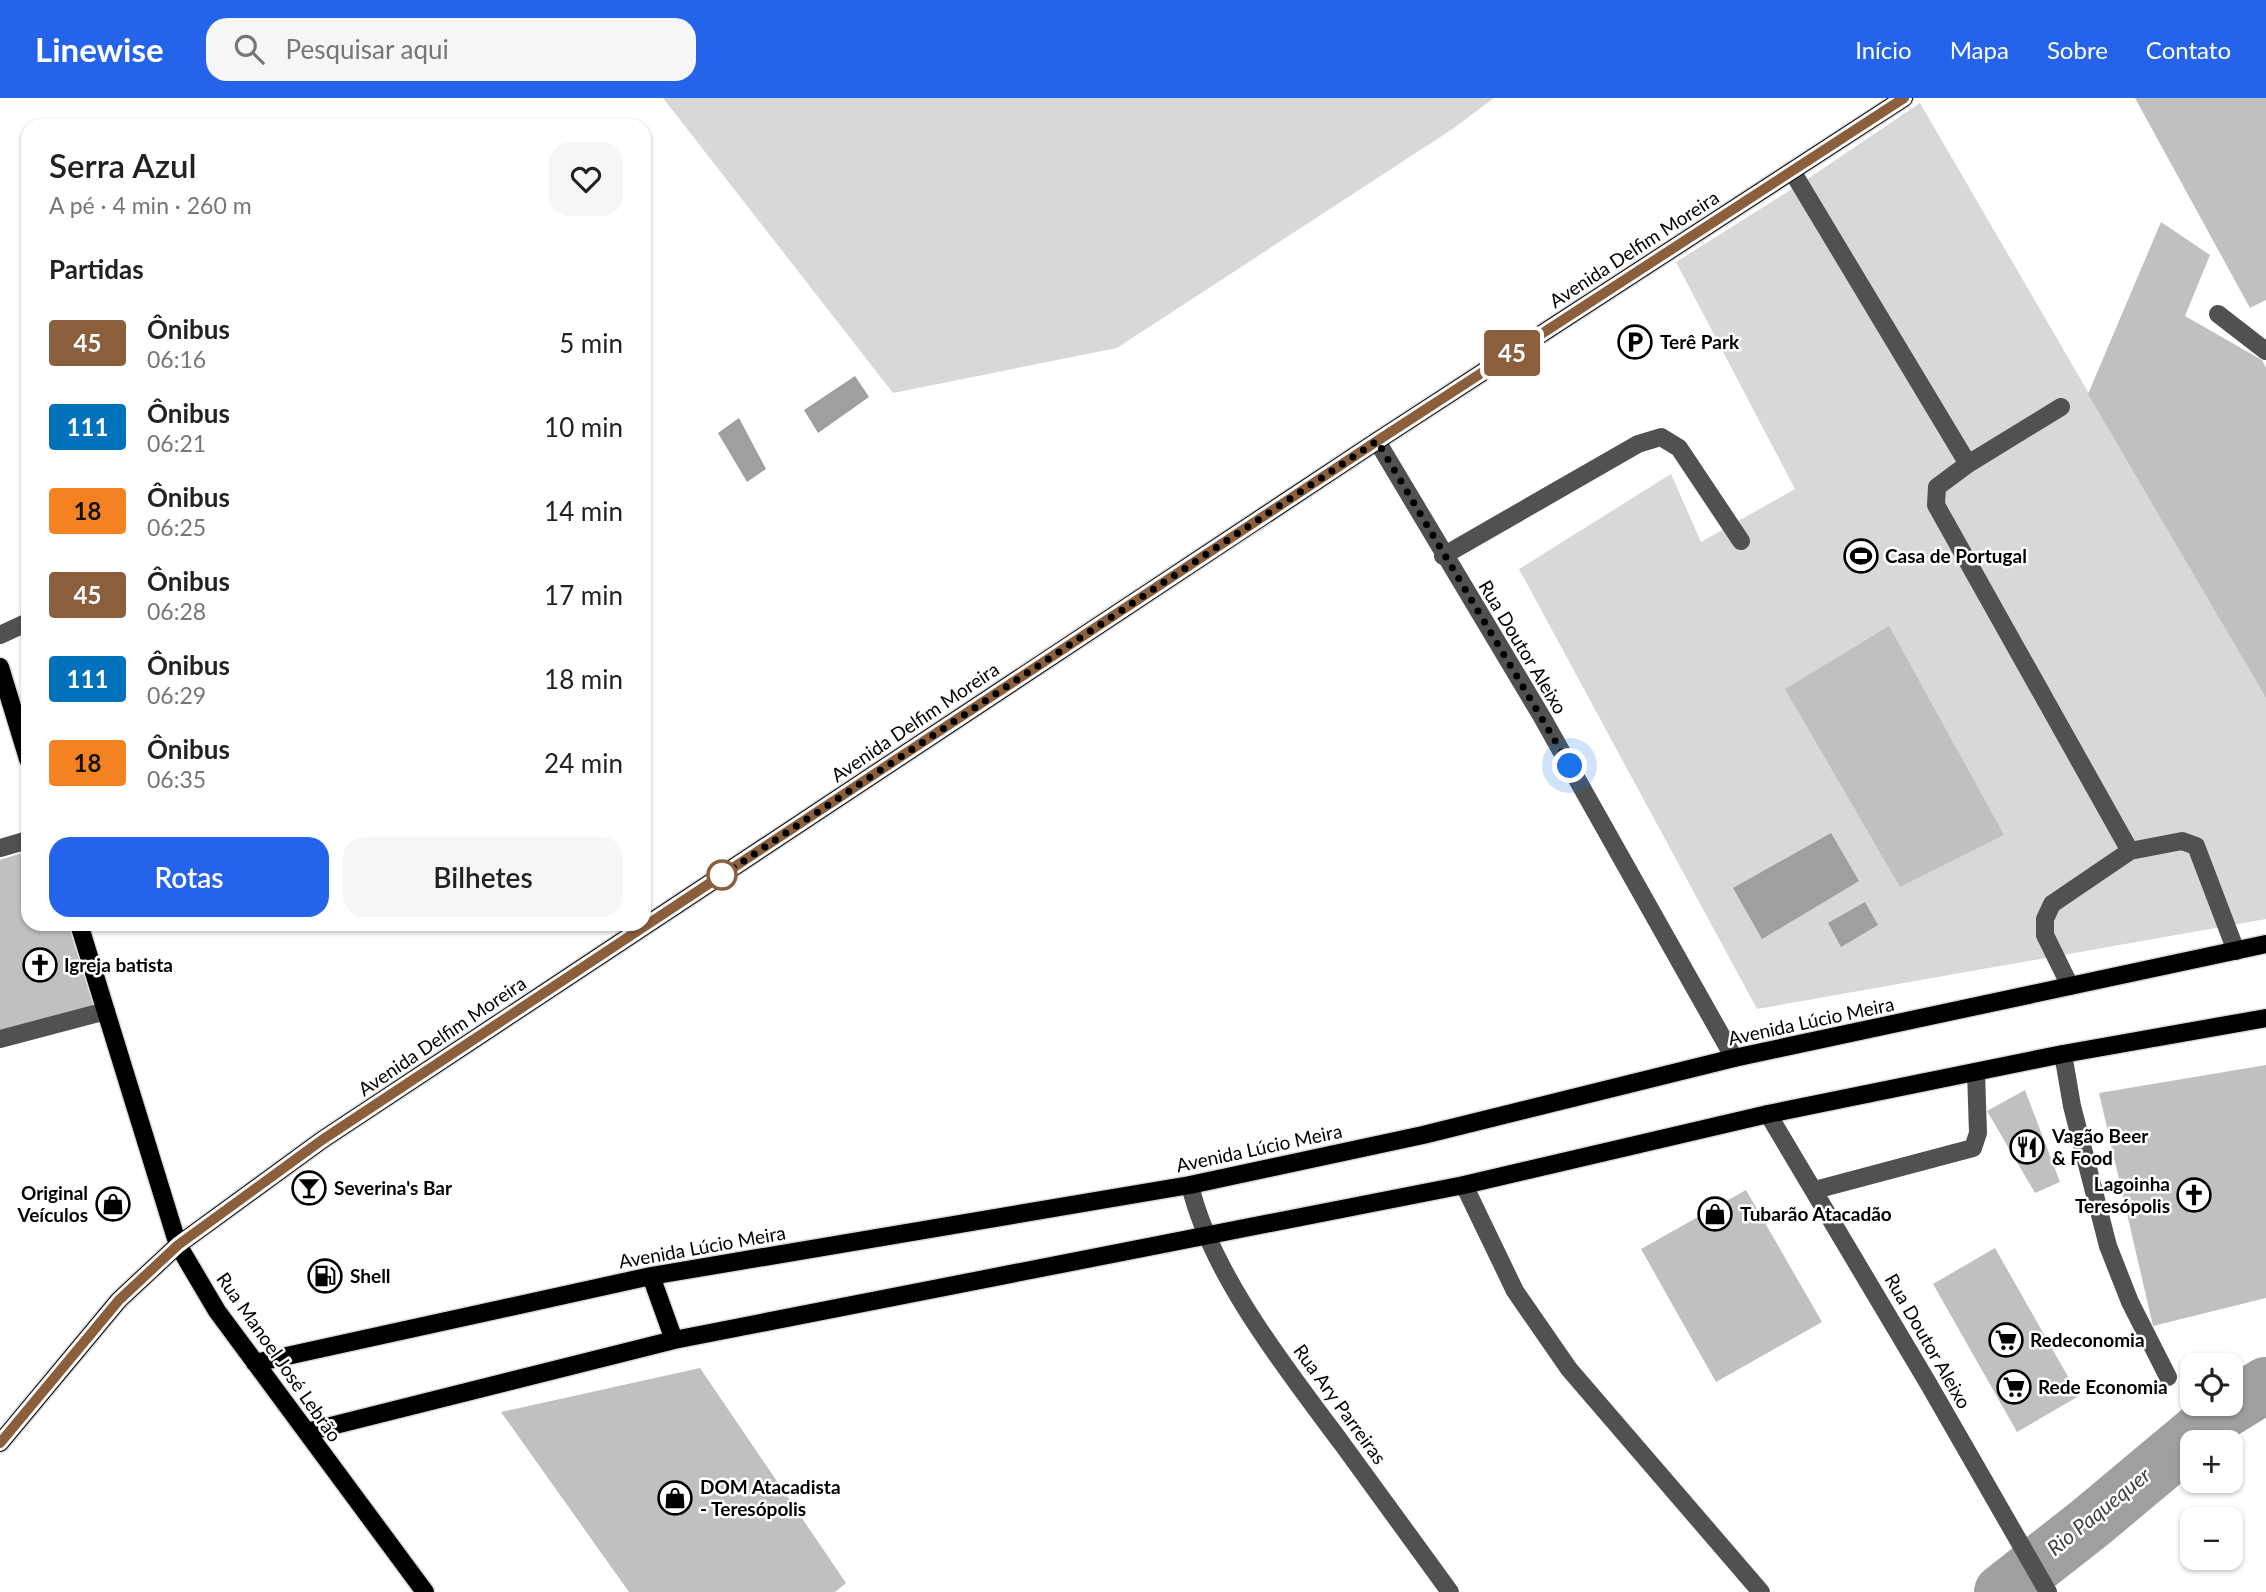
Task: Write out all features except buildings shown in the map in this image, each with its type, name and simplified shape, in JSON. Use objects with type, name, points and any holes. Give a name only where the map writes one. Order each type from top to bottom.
[{"type":"main road","name":"Avenida Delfim Moreira","points":[[651,922],[1377,441],[1904,98]]},
{"type":"main road","points":[[0,667],[21,736]]},
{"type":"main road","name":"Rua Manoel José Lebrão","points":[[81,931],[178,1245],[216,1311],[425,1592]]},
{"type":"main road","name":"Avenida Delfim Moreira","points":[[0,1443],[119,1300],[178,1245],[322,1140],[637,931]]},
{"type":"main road","name":"Avenida Lúcio Meira","points":[[255,1363],[651,1276],[1189,1185],[1423,1135],[1734,1059],[2266,944]]},
{"type":"main road","points":[[306,1432],[674,1340],[829,1312],[1464,1185],[1768,1114],[2063,1054],[2266,1018]]},
{"type":"main road","points":[[651,1276],[674,1340]]},
{"type":"street","points":[[1792,171],[1968,464]]},
{"type":"street","points":[[2218,314],[2266,351]]},
{"type":"street","points":[[2061,407],[1968,464],[1937,487],[1936,505],[2130,851]]},
{"type":"street","points":[[1443,556],[1638,444],[1661,437],[1679,448],[1741,541]]},
{"type":"street","name":"Rua Doutor Aleixo","points":[[1377,441],[1443,556],[1542,717],[1734,1059]]},
{"type":"street","points":[[0,635],[21,625]]},
{"type":"street","points":[[2070,986],[2045,935],[2045,919],[2052,904],[2130,851],[2182,841],[2196,846],[2236,951]]},
{"type":"street","points":[[0,848],[21,842]]},
{"type":"street","points":[[0,1039],[106,1011]]},
{"type":"street","points":[[2063,1054],[2073,1106],[2108,1246],[2130,1302],[2168,1377]]},
{"type":"street","points":[[1815,1190],[1973,1148],[1978,1133],[1976,1072]]},
{"type":"street","name":"Rua Doutor Aleixo","points":[[1768,1114],[1815,1190],[2048,1592]]},
{"type":"street","name":"Rua Ary Parreiras","points":[[1189,1185],[1206,1236],[1220,1265],[1294,1379],[1450,1592]]},
{"type":"street","points":[[1464,1185],[1515,1291],[1569,1368],[1761,1592]]},
{"type":"shaded area","points":[[663,98],[1494,98],[1454,128],[1117,348],[893,393]]},
{"type":"shaded area","name":"Casa de Portugal","points":[[1920,103],[2266,698],[2266,919],[1757,1009],[1519,569],[1671,474],[1701,542],[1795,489],[1676,262],[1803,182]]},
{"type":"shaded area","points":[[855,376],[869,397],[818,433],[804,410]]},
{"type":"shaded area","points":[[739,418],[766,469],[747,482],[718,433]]},
{"type":"shaded area","points":[[1831,833],[1859,881],[1762,939],[1733,888]]},
{"type":"shaded area","points":[[1865,902],[1878,925],[1841,947],[1828,923]]},
{"type":"waterway","name":"Rio Paquequer","points":[[2002,1592],[2090,1523],[2225,1410],[2266,1385]]},
{"type":"bus line","name":"45","points":[[651,922],[1377,441],[1904,98]]},
{"type":"bus line","name":"45","points":[[0,1443],[119,1300],[178,1245],[322,1140],[637,931]]},
{"type":"place","name":"Terê Park","points":[[1635,342]]},
{"type":"place","name":"Casa de Portugal","points":[[1861,556]]},
{"type":"place","name":"Igreja batista","points":[[40,965]]},
{"type":"place","name":"Vagão Beer & Food","points":[[2027,1147]]},
{"type":"place","name":"Severina's Bar","points":[[309,1188]]},
{"type":"place","name":"Lagoinha Teresópolis","points":[[2194,1195]]},
{"type":"place","name":"Original Veículos","points":[[113,1204]]},
{"type":"place","name":"Tubarão Atacadão","points":[[1715,1214]]},
{"type":"place","name":"Shell","points":[[325,1276]]},
{"type":"place","name":"Redeconomia","points":[[2006,1340]]},
{"type":"place","name":"Rede Economia","points":[[2014,1387]]},
{"type":"place","name":"DOM Atacadista - Teresópolis","points":[[675,1498]]},
{"type":"route","points":[[722,875],[712,882],[1377,441],[1570,766]]}]
